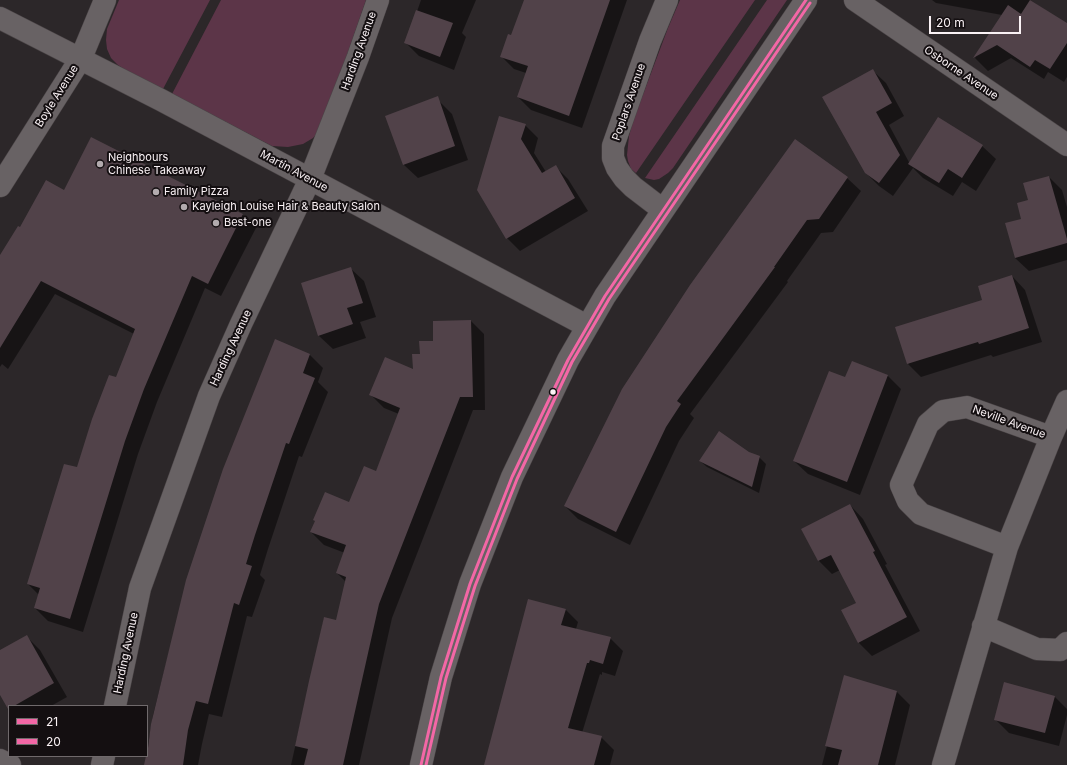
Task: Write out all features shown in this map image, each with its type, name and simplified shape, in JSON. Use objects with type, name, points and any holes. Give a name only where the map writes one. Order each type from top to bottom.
[{"type":"street","name":"Boyle Avenue","points":[[0,186],[81,58],[106,0]]},
{"type":"street","name":"Harding Avenue","points":[[115,705],[140,588],[209,396],[241,324],[310,179],[358,57],[378,0]]},
{"type":"street","name":"Poplars Avenue","points":[[663,210],[633,187],[624,178],[617,168],[613,158],[613,146],[650,41],[667,0]]},
{"type":"street","points":[[421,765],[441,678],[470,584],[512,478],[568,360],[605,296],[806,0]]},
{"type":"street","name":"Osborne Avenue","points":[[855,0],[1067,145]]},
{"type":"street","name":"Martin Avenue","points":[[0,18],[81,58],[588,326]]},
{"type":"street","name":"Neville Avenue","points":[[943,765],[1007,547],[1067,401]]},
{"type":"street","name":"Neville Avenue","points":[[1007,547],[921,514],[908,501],[901,484],[928,424],[943,411],[967,407],[1051,437]]},
{"type":"street","points":[[983,626],[1037,649],[1060,650],[1067,643]]},
{"type":"street","points":[[0,760],[10,765]]},
{"type":"shaded area","points":[[119,0],[210,0],[163,89],[125,70],[111,58],[107,49],[107,29]]},
{"type":"shaded area","points":[[221,0],[366,0],[325,119],[320,130],[313,138],[303,144],[288,147],[272,146],[172,94]]},
{"type":"shaded area","points":[[680,0],[755,0],[636,173],[631,169],[628,161],[627,155],[629,136],[633,121]]},
{"type":"shaded area","points":[[767,0],[787,0],[673,168],[659,179],[654,180],[645,178]]},
{"type":"building","points":[[524,0],[610,0],[569,116],[517,97],[528,66],[500,57],[508,34],[511,35]]},
{"type":"building","points":[[1030,0],[1067,23],[1067,43],[1050,69],[1035,60],[1030,67],[997,45],[973,58],[1008,5],[1021,14]]},
{"type":"building","points":[[416,10],[453,23],[440,57],[404,43]]},
{"type":"building","points":[[873,69],[892,103],[876,112],[900,155],[879,183],[865,173],[822,97]]},
{"type":"building","points":[[438,96],[455,146],[403,165],[385,116]]},
{"type":"building","points":[[499,116],[526,124],[521,139],[542,173],[556,165],[575,198],[506,239],[477,190]]},
{"type":"building","points":[[938,117],[983,145],[962,178],[948,169],[939,183],[908,164]]},
{"type":"building","points":[[91,137],[243,214],[208,284],[192,276],[144,389],[125,441],[70,619],[34,608],[40,588],[27,584],[64,464],[77,467],[92,419],[109,375],[116,377],[135,329],[41,281],[0,348],[0,255],[18,226],[20,227],[46,180],[64,190]]},
{"type":"building","points":[[795,139],[848,177],[819,219],[807,220],[775,267],[677,401],[681,404],[666,427],[616,532],[564,506],[622,389],[690,285]]},
{"type":"building","points":[[1049,176],[1067,243],[1015,258],[1005,223],[1021,219],[1017,203],[1028,200],[1023,183]]},
{"type":"building","points":[[351,267],[363,303],[347,308],[353,324],[318,336],[301,283]]},
{"type":"building","points":[[1012,275],[1029,328],[907,364],[895,327],[982,300],[978,286]]},
{"type":"building","points":[[471,320],[473,397],[460,397],[379,604],[343,765],[304,765],[308,749],[295,746],[309,681],[324,617],[336,620],[346,577],[336,573],[346,545],[310,532],[315,521],[313,520],[325,492],[349,502],[364,466],[376,471],[400,408],[369,395],[385,357],[413,369],[412,354],[420,354],[419,341],[433,341],[433,321]]},
{"type":"building","points":[[275,339],[310,354],[303,373],[315,378],[289,444],[286,443],[255,535],[246,564],[252,566],[239,605],[234,603],[208,704],[196,701],[188,730],[183,765],[144,765],[146,757],[148,757],[151,724],[186,580],[223,469]]},
{"type":"building","points":[[852,361],[888,375],[847,482],[793,461],[829,371],[845,377]]},
{"type":"building","points":[[719,431],[749,452],[760,456],[752,487],[699,461]]},
{"type":"building","points":[[850,504],[907,617],[858,643],[841,610],[856,603],[831,555],[818,561],[801,529]]},
{"type":"building","points":[[528,599],[566,609],[561,625],[611,637],[603,664],[590,660],[589,663],[587,663],[568,728],[602,736],[594,765],[484,765]]},
{"type":"building","points":[[27,635],[54,683],[16,705],[8,705],[8,709],[0,695],[0,650]]},
{"type":"building","points":[[844,675],[897,691],[878,765],[838,765],[842,750],[825,746]]},
{"type":"building","points":[[1004,682],[1055,696],[1045,733],[994,720]]},
{"type":"transit line","name":"21","points":[[421,765],[441,677],[470,584],[512,477],[568,360],[605,296],[806,0]]},
{"type":"transit line","name":"20","points":[[426,765],[446,678],[475,586],[517,479],[572,362],[609,299],[810,3]]},
{"type":"place","name":"Neighbours Chinese Takeaway","points":[[100,164]]},
{"type":"place","name":"Family Pizza","points":[[156,192]]},
{"type":"place","name":"Kayleigh Louise Hair & Beauty Salon","points":[[184,207]]},
{"type":"place","name":"Best-one","points":[[216,223]]}]
